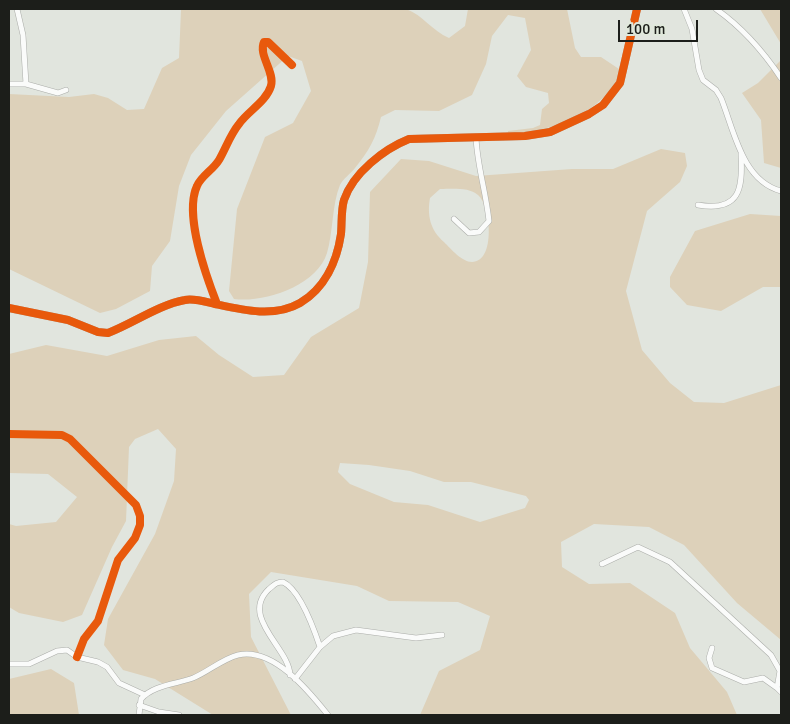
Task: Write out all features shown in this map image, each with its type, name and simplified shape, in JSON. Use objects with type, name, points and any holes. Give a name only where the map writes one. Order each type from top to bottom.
[{"type":"street","points":[[17,9],[23,35],[26,84]]},
{"type":"street","points":[[9,308],[68,320],[98,332],[108,333],[168,305],[187,300],[249,311],[275,311],[300,303],[323,283],[333,265],[341,236],[344,200],[350,186],[362,172],[393,145],[409,138],[526,136],[550,132],[603,105],[614,92],[622,77],[637,9]]},
{"type":"street","points":[[684,9],[692,29],[698,70],[703,80],[716,90],[721,98],[741,154],[743,181],[734,196],[724,205],[715,208],[698,205]]},
{"type":"street","points":[[716,9],[730,18],[764,52],[781,78]]},
{"type":"street","points":[[217,304],[198,250],[194,200],[196,188],[198,182],[213,169],[240,122],[270,88],[272,77],[263,48],[264,42],[268,42],[292,65]]},
{"type":"street","points":[[9,84],[26,84],[58,93],[66,90]]},
{"type":"street","points":[[454,219],[469,233],[479,232],[489,221],[486,192],[477,154],[476,137]]},
{"type":"street","points":[[741,154],[763,183],[781,191]]},
{"type":"street","points":[[9,434],[62,435],[70,439],[136,504],[140,516],[135,538],[118,560],[98,620],[84,640],[77,657]]},
{"type":"street","points":[[602,564],[638,546],[670,562],[771,655],[780,671],[779,690]]},
{"type":"street","points":[[290,675],[289,668],[269,636],[261,615],[263,597],[275,583],[282,582],[292,588],[314,630],[320,647]]},
{"type":"street","points":[[295,679],[320,647],[333,636],[356,630],[416,638],[442,635]]},
{"type":"street","points":[[712,648],[709,658],[712,668],[744,682],[763,678],[779,690]]},
{"type":"street","points":[[9,664],[29,664],[61,650],[77,657],[98,662],[107,667],[119,684],[145,695]]},
{"type":"street","points":[[138,715],[139,705],[145,695],[153,690],[195,677],[237,655],[254,654],[267,657],[301,682],[328,715]]},
{"type":"street","points":[[139,705],[153,711],[180,715]]},
{"type":"shaded area","points":[[406,9],[418,15],[449,38],[465,26],[468,9],[567,9],[575,48],[581,57],[601,57],[622,71],[602,99],[574,118],[542,129],[508,134],[508,131],[533,128],[540,125],[542,109],[549,103],[548,93],[526,87],[517,76],[531,50],[525,18],[508,15],[492,36],[486,64],[472,95],[439,111],[395,110],[381,117],[368,150],[340,185],[335,201],[327,253],[321,265],[312,275],[288,290],[274,295],[246,300],[234,299],[229,291],[237,209],[265,137],[293,123],[311,91],[302,61],[288,56],[226,111],[191,155],[179,186],[170,241],[152,266],[150,291],[116,309],[100,313],[9,269],[9,94],[69,97],[94,94],[108,98],[127,110],[144,109],[162,68],[179,58],[181,10]]},
{"type":"shaded area","points":[[760,9],[781,9],[781,44]]},
{"type":"shaded area","points":[[781,60],[781,168],[764,163],[761,120],[742,93],[758,83]]},
{"type":"shaded area","points":[[661,149],[685,153],[687,166],[680,182],[647,211],[626,291],[642,350],[670,383],[694,402],[724,403],[781,385],[781,640],[737,603],[684,545],[649,527],[594,524],[561,542],[562,567],[589,584],[630,583],[675,613],[690,648],[727,692],[737,715],[420,715],[439,671],[480,650],[490,616],[458,602],[389,601],[357,586],[271,572],[249,594],[251,637],[291,715],[213,715],[155,679],[123,670],[104,645],[108,619],[155,534],[174,481],[176,449],[158,429],[135,439],[129,447],[126,521],[112,547],[82,615],[63,622],[19,613],[9,607],[9,524],[16,526],[56,522],[77,497],[48,474],[9,473],[9,354],[46,345],[107,356],[159,340],[196,336],[219,355],[253,377],[284,375],[311,337],[359,308],[368,262],[370,192],[401,159],[429,161],[476,176],[572,169],[613,169]],"holes":[[[440,189],[460,189],[474,192],[482,201],[486,210],[489,233],[488,244],[480,260],[472,262],[464,260],[435,232],[429,216],[429,204],[430,198]],[[340,463],[410,471],[444,482],[471,482],[526,496],[529,500],[525,508],[480,522],[428,505],[394,502],[350,484],[338,472]]]},
{"type":"shaded area","points":[[750,214],[781,216],[781,287],[763,287],[721,311],[687,305],[670,287],[670,277],[695,231]]},
{"type":"shaded area","points":[[51,669],[74,683],[79,715],[9,715],[9,679]]},
{"type":"cycle path","points":[[9,308],[68,320],[98,332],[108,333],[165,306],[185,300],[196,300],[258,311],[290,308],[309,297],[316,290],[333,264],[341,234],[344,200],[354,180],[370,163],[399,143],[409,139],[525,136],[550,132],[589,114],[603,105],[620,83],[637,9]]},
{"type":"cycle path","points":[[217,304],[202,262],[195,228],[193,212],[197,186],[219,160],[239,124],[269,92],[272,81],[263,52],[264,42],[268,42],[292,65]]},
{"type":"cycle path","points":[[9,434],[62,435],[70,439],[136,505],[140,516],[140,525],[135,538],[118,560],[98,621],[84,639],[77,657]]}]
